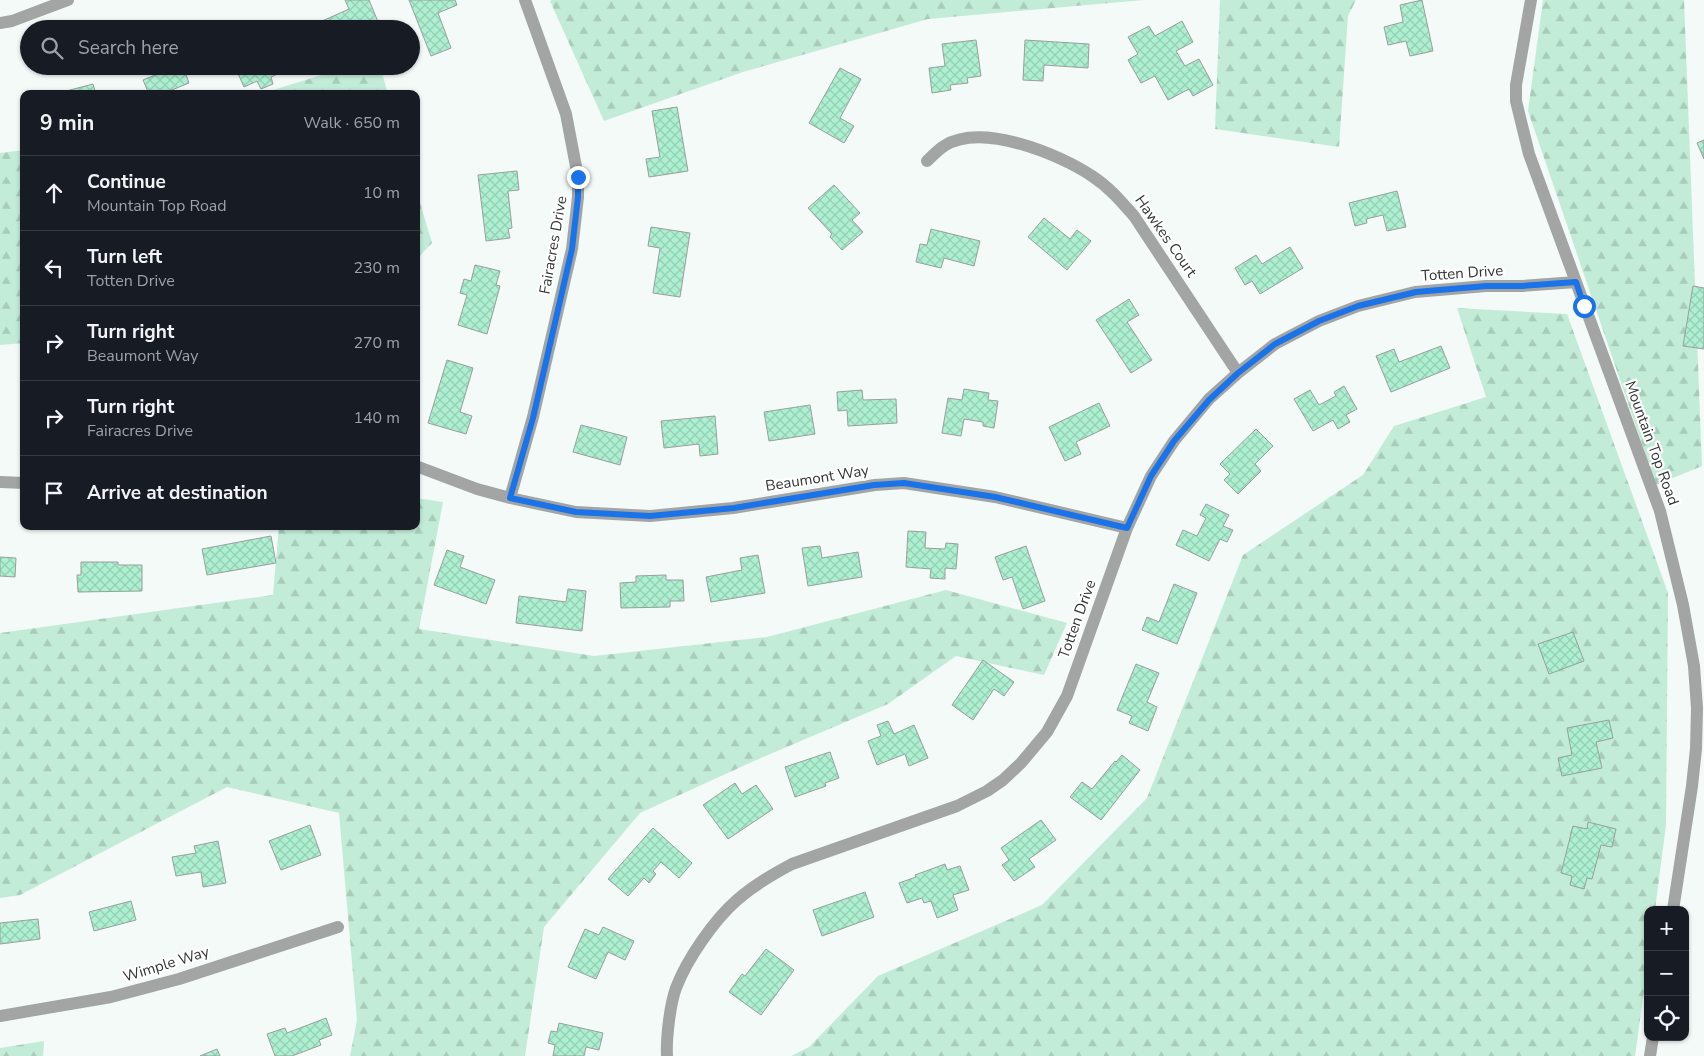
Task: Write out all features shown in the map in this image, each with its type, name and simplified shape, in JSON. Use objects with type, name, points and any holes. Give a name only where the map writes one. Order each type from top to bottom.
[{"type":"street","points":[[0,23],[12,21],[68,0]]},
{"type":"street","name":"Fairacres Drive","points":[[510,498],[533,418],[566,277],[572,249],[578,197],[578,177],[566,114],[526,0]]},
{"type":"street","name":"Mountain Top Road","points":[[1531,0],[1516,85],[1516,101],[1529,154],[1660,511],[1683,606],[1694,666],[1697,708],[1696,749],[1674,906]]},
{"type":"street","name":"Hawkes Court","points":[[927,161],[945,145],[961,140],[986,138],[1012,142],[1041,150],[1066,160],[1093,177],[1114,193],[1134,216],[1238,373]]},
{"type":"street","name":"Totten Drive","points":[[667,1056],[667,1034],[676,988],[693,954],[714,925],[736,900],[774,873],[792,864],[957,806],[987,791],[1021,763],[1047,732],[1067,696],[1127,528],[1151,476],[1174,441],[1209,400],[1238,373],[1275,344],[1319,321],[1358,306],[1416,292],[1486,286],[1522,286],[1576,282]]},
{"type":"street","name":"Beaumont Way","points":[[420,468],[477,490],[576,512],[650,516],[734,508],[874,485],[904,483],[995,497],[1127,528]]},
{"type":"street","points":[[0,482],[20,483]]},
{"type":"street","name":"Wimple Way","points":[[0,1016],[111,998],[178,979],[338,927]]},
{"type":"street","points":[[1650,1056],[1652,1041]]},
{"type":"green space","points":[[1144,0],[928,19],[743,72],[604,121],[550,1]]},
{"type":"green space","points":[[1220,0],[1356,0],[1348,16],[1339,147],[1215,129]]},
{"type":"green space","points":[[1543,0],[1684,0],[1702,466],[1656,485],[1528,111]]},
{"type":"green space","points":[[322,75],[383,75],[387,90],[273,90]]},
{"type":"green space","points":[[20,150],[20,343],[0,345],[0,153]]},
{"type":"green space","points":[[420,202],[432,243],[420,256]]},
{"type":"green space","points":[[1457,308],[1567,314],[1668,593],[1666,825],[1656,906],[1644,906],[1644,991],[1635,1056],[791,1056],[809,1047],[878,976],[1042,905],[1147,798],[1243,555],[1363,475],[1394,426],[1486,397]]},
{"type":"green space","points":[[420,499],[443,502],[419,629],[594,656],[767,637],[946,590],[1067,623],[1044,675],[956,656],[888,704],[754,761],[640,813],[544,927],[525,1056],[350,1056],[357,1020],[339,813],[227,787],[20,895],[0,898],[0,633],[273,595],[279,530],[420,530]]},
{"type":"green space","points":[[44,1041],[43,1056],[0,1056],[0,1048]]},
{"type":"building","points":[[345,0],[369,0],[377,20],[324,20],[349,9]]},
{"type":"building","points":[[409,0],[455,0],[457,5],[438,13],[451,48],[431,56],[420,28],[420,20],[417,20]]},
{"type":"building","points":[[1422,0],[1433,51],[1410,56],[1406,41],[1388,45],[1384,27],[1403,22],[1400,5]]},
{"type":"building","points":[[1182,21],[1193,42],[1176,51],[1185,66],[1199,59],[1213,85],[1193,96],[1189,89],[1168,100],[1155,76],[1141,83],[1128,60],[1138,54],[1128,37],[1149,26],[1155,36]]},
{"type":"building","points":[[976,40],[981,76],[967,78],[968,83],[950,85],[951,90],[932,93],[929,68],[945,66],[942,44]]},
{"type":"building","points":[[1025,40],[1089,44],[1088,68],[1044,65],[1043,81],[1023,80]]},
{"type":"building","points":[[840,68],[861,79],[840,118],[854,126],[844,143],[809,123]]},
{"type":"building","points":[[155,75],[186,75],[189,83],[172,90],[147,90],[143,80]]},
{"type":"building","points":[[239,75],[275,75],[271,77],[273,84],[261,89],[257,81],[244,87]]},
{"type":"building","points":[[93,84],[95,90],[70,90]]},
{"type":"building","points":[[677,107],[688,171],[649,177],[646,159],[660,157],[652,111]]},
{"type":"building","points":[[1704,140],[1704,159],[1697,143]]},
{"type":"building","points":[[517,171],[519,190],[508,191],[512,228],[508,229],[510,238],[486,241],[478,175]]},
{"type":"building","points":[[834,185],[860,213],[852,220],[863,232],[842,250],[830,237],[832,234],[808,208]]},
{"type":"building","points":[[1397,191],[1406,227],[1387,231],[1383,215],[1366,219],[1367,223],[1355,226],[1349,203]]},
{"type":"building","points":[[1044,218],[1070,239],[1077,230],[1091,241],[1067,270],[1028,237]]},
{"type":"building","points":[[651,227],[690,233],[680,297],[653,293],[660,248],[648,246]]},
{"type":"building","points":[[931,229],[980,241],[974,266],[944,258],[941,268],[916,262],[920,244],[927,245]]},
{"type":"building","points":[[1290,247],[1303,268],[1260,294],[1252,281],[1245,285],[1235,268],[1256,255],[1262,264]]},
{"type":"building","points":[[475,265],[500,271],[496,285],[500,286],[487,334],[458,325],[467,295],[460,293],[464,279],[471,281]]},
{"type":"building","points":[[1693,286],[1704,288],[1704,349],[1683,346]]},
{"type":"building","points":[[1129,299],[1139,315],[1127,322],[1152,360],[1131,373],[1096,320]]},
{"type":"building","points":[[1441,346],[1450,368],[1391,392],[1376,356],[1394,349],[1399,362]]},
{"type":"building","points":[[447,360],[473,368],[460,412],[472,416],[466,434],[428,423]]},
{"type":"building","points":[[1344,386],[1357,409],[1346,415],[1350,422],[1338,429],[1333,420],[1313,431],[1294,399],[1310,390],[1319,405],[1336,396],[1334,392]]},
{"type":"building","points":[[964,389],[989,393],[988,400],[998,401],[994,428],[983,426],[983,422],[964,419],[961,436],[942,433],[948,398],[962,400]]},
{"type":"building","points":[[862,390],[863,400],[896,399],[897,423],[848,426],[847,410],[838,411],[837,392]]},
{"type":"building","points":[[1099,403],[1110,426],[1076,442],[1081,454],[1065,461],[1049,427]]},
{"type":"building","points":[[810,405],[815,434],[769,441],[764,412]]},
{"type":"building","points":[[715,416],[718,454],[700,456],[699,444],[664,448],[661,421]]},
{"type":"building","points":[[581,425],[627,437],[620,465],[573,452]]},
{"type":"building","points":[[1256,429],[1273,446],[1255,464],[1261,471],[1238,494],[1224,480],[1230,474],[1220,464]]},
{"type":"building","points":[[1206,504],[1229,515],[1223,526],[1233,530],[1227,542],[1220,539],[1209,561],[1176,545],[1183,530],[1197,536],[1206,518],[1200,515]]},
{"type":"building","points":[[908,531],[926,532],[925,548],[945,549],[946,543],[958,544],[956,569],[945,568],[945,579],[930,578],[931,569],[906,567]]},
{"type":"building","points":[[271,536],[276,563],[207,575],[202,549]]},
{"type":"building","points":[[820,546],[822,558],[858,552],[862,577],[808,586],[802,548]]},
{"type":"building","points":[[1026,546],[1045,601],[1023,609],[1012,577],[1003,580],[995,557]]},
{"type":"building","points":[[447,550],[464,556],[460,567],[495,580],[486,604],[434,585]]},
{"type":"building","points":[[758,555],[765,593],[711,602],[706,577],[742,570],[740,558]]},
{"type":"building","points":[[0,557],[16,558],[15,577],[0,576]]},
{"type":"building","points":[[81,562],[118,562],[118,565],[142,565],[142,591],[78,592],[77,575],[81,575]]},
{"type":"building","points":[[666,575],[666,580],[683,580],[684,601],[670,601],[670,607],[621,608],[620,583],[636,582],[636,576]]},
{"type":"building","points":[[1174,584],[1197,593],[1177,644],[1142,630],[1147,617],[1159,622]]},
{"type":"building","points":[[568,589],[586,591],[582,631],[516,623],[519,596],[566,602]]},
{"type":"building","points":[[1573,632],[1584,661],[1549,674],[1538,644]]},
{"type":"building","points":[[983,660],[1014,682],[1004,696],[994,689],[973,720],[952,705]]},
{"type":"building","points":[[1136,664],[1159,673],[1147,702],[1157,707],[1148,731],[1129,723],[1132,716],[1117,710]]},
{"type":"building","points":[[1609,720],[1613,738],[1596,742],[1602,768],[1562,776],[1558,758],[1572,755],[1567,728]]},
{"type":"building","points":[[888,721],[894,734],[914,725],[928,758],[909,766],[905,754],[877,765],[868,741],[881,736],[877,725]]},
{"type":"building","points":[[830,752],[839,778],[825,783],[826,786],[795,797],[785,767]]},
{"type":"building","points":[[1122,755],[1140,770],[1101,820],[1070,797],[1082,782],[1092,789]]},
{"type":"building","points":[[735,783],[742,794],[756,785],[773,809],[728,839],[703,805]]},
{"type":"building","points":[[1041,820],[1056,840],[1029,859],[1035,867],[1014,881],[1002,865],[1009,860],[1001,848]]},
{"type":"building","points":[[1588,822],[1616,829],[1612,847],[1601,845],[1592,879],[1587,878],[1584,889],[1570,885],[1572,876],[1561,873],[1573,826],[1587,829]]},
{"type":"building","points":[[310,825],[321,855],[281,870],[269,841]]},
{"type":"building","points":[[653,828],[692,863],[679,878],[661,862],[653,871],[656,874],[649,883],[644,878],[628,896],[608,879]]},
{"type":"building","points":[[218,841],[226,883],[203,887],[201,872],[176,876],[172,857],[196,853],[194,846]]},
{"type":"building","points":[[945,864],[947,870],[960,866],[969,890],[953,895],[958,910],[937,918],[931,901],[924,903],[922,898],[907,903],[899,883]]},
{"type":"building","points":[[865,892],[874,917],[822,936],[813,910]]},
{"type":"building","points":[[131,901],[136,920],[94,931],[89,912]]},
{"type":"building","points":[[38,919],[40,939],[0,944],[0,923]]},
{"type":"building","points":[[603,927],[634,941],[625,960],[608,952],[596,979],[568,967],[585,929],[599,935]]},
{"type":"building","points":[[766,949],[794,970],[761,1015],[729,992],[742,974],[745,976]]},
{"type":"building","points":[[326,1018],[332,1035],[319,1040],[321,1045],[292,1056],[275,1056],[267,1034],[285,1028],[287,1033]]},
{"type":"building","points":[[559,1023],[603,1033],[599,1050],[586,1047],[584,1056],[553,1056],[555,1045],[548,1043],[551,1031],[557,1032]]},
{"type":"building","points":[[217,1049],[220,1056],[200,1056]]},
{"type":"route","points":[[578,177],[578,197],[572,249],[533,418],[510,498],[576,512],[650,516],[734,508],[874,485],[904,483],[995,497],[1127,528],[1151,476],[1174,441],[1209,400],[1238,373],[1275,344],[1319,321],[1358,306],[1416,292],[1486,286],[1522,286],[1576,282],[1584,306]]}]
